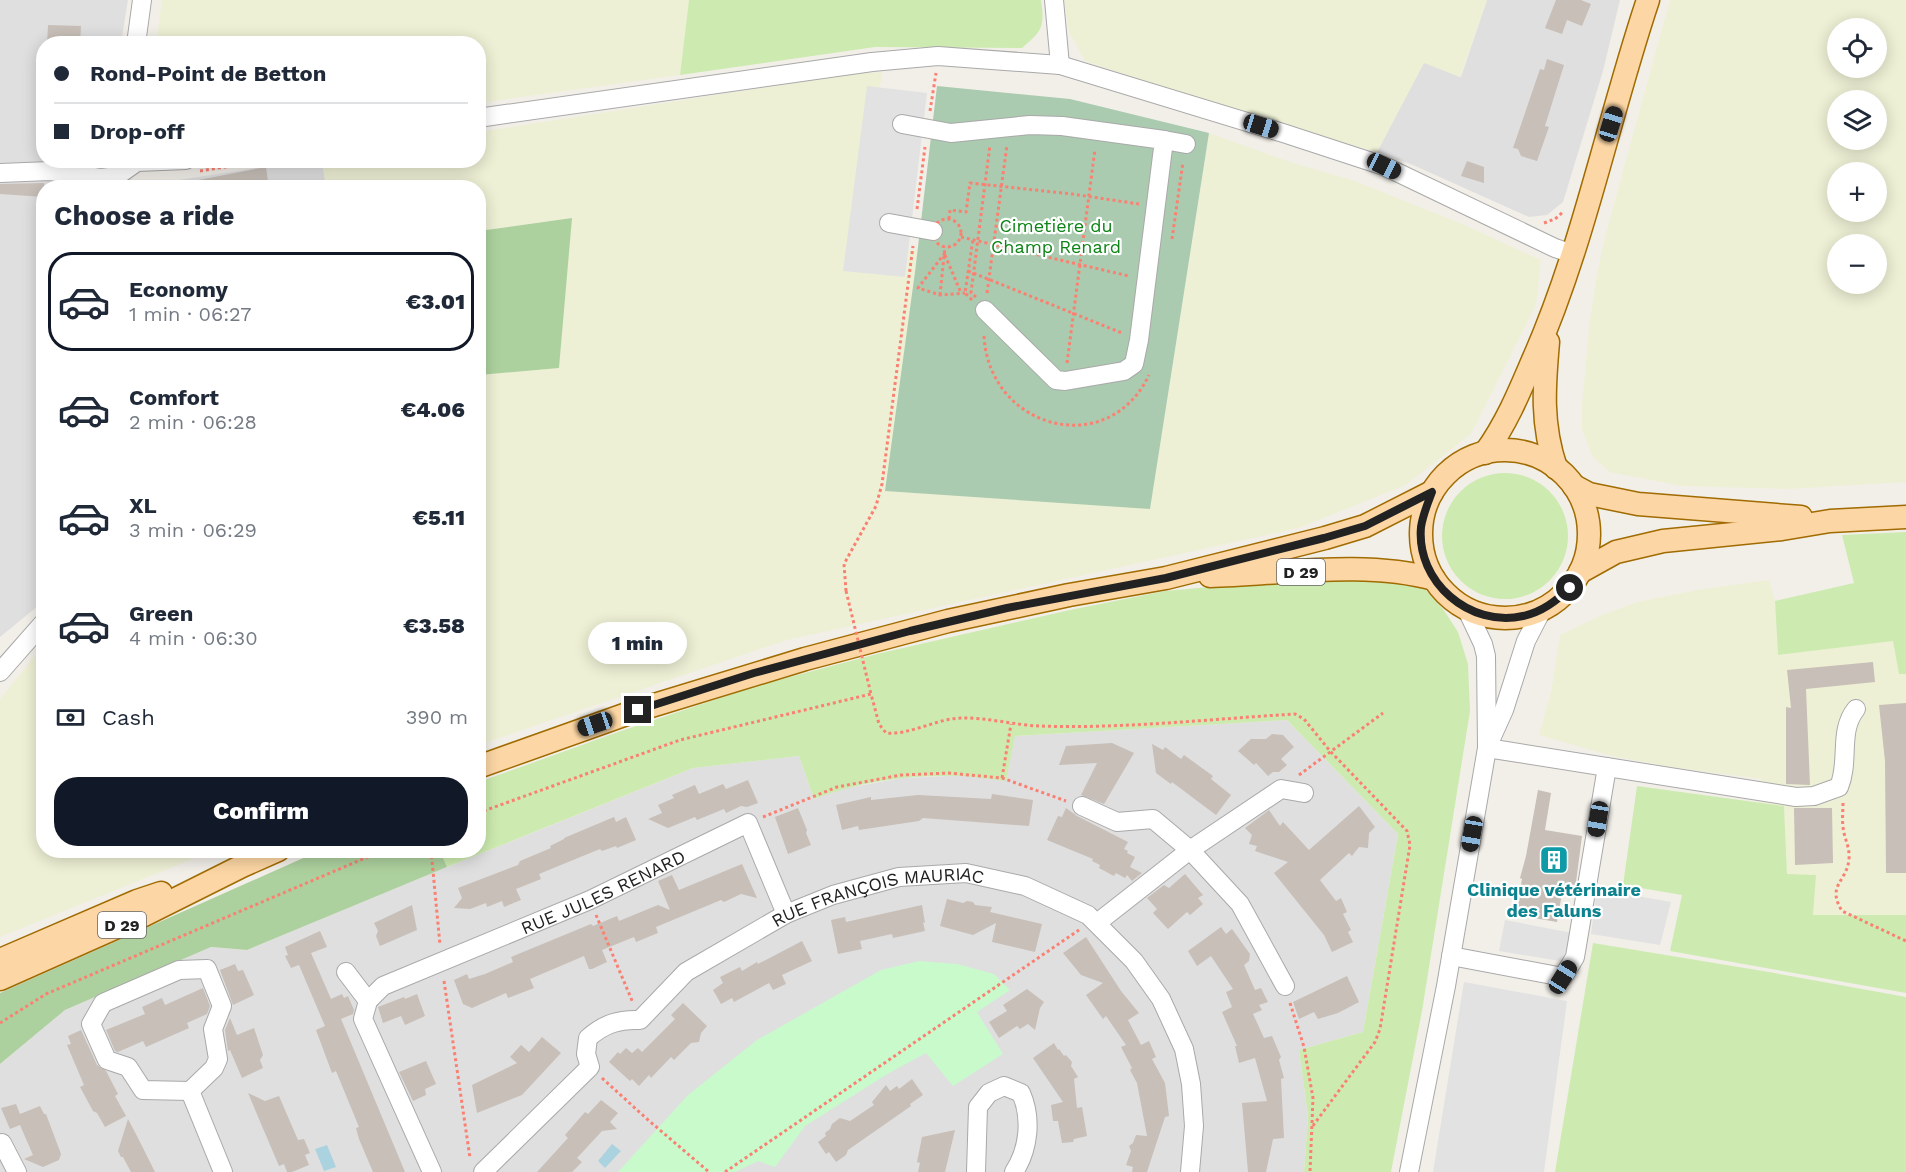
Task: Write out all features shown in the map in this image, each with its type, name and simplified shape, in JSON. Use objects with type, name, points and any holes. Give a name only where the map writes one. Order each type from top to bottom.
[{"type":"main road","points":[[1485,453],[1503,427],[1551,321],[1648,0]]},
{"type":"main road","points":[[1551,321],[1545,373],[1545,422],[1546,438],[1556,468]]},
{"type":"main road","points":[[1574,486],[1586,513],[1589,543],[1580,572],[1563,594],[1542,610],[1523,616],[1503,618],[1484,615],[1466,608],[1448,596],[1434,579],[1426,563],[1421,528],[1432,492],[1454,468],[1468,459],[1503,450],[1522,452],[1540,458],[1556,468],[1574,486],[1589,494],[1638,504],[1780,514],[1830,520]]},
{"type":"main road","name":"D 29","points":[[486,764],[638,710],[805,658],[1007,608],[1166,578],[1324,538],[1365,526],[1432,492]]},
{"type":"main road","points":[[1580,572],[1616,552],[1663,540],[1782,529],[1830,520],[1906,517]]},
{"type":"main road","name":"D 29","points":[[1166,578],[1374,569],[1403,572],[1434,579]]},
{"type":"main road","name":"D 29","points":[[0,979],[144,915],[260,858]]},
{"type":"main road","name":"D 29","points":[[0,960],[137,901],[242,866]]},
{"type":"street","points":[[137,36],[142,0]]},
{"type":"street","points":[[1054,0],[1060,65]]},
{"type":"street","points":[[486,117],[872,62],[938,57],[1060,65],[1283,132],[1384,166],[1555,248],[1573,254]]},
{"type":"street","points":[[902,124],[951,133],[1038,125],[1097,130],[1186,144]]},
{"type":"street","points":[[985,308],[1056,380],[1065,381],[1124,370],[1134,364],[1164,140]]},
{"type":"street","points":[[0,172],[50,171],[101,178],[128,172]]},
{"type":"street","points":[[889,223],[924,229]]},
{"type":"street","points":[[1409,1172],[1451,956],[1487,748],[1486,656],[1484,644],[1466,608]]},
{"type":"street","points":[[1487,748],[1504,710],[1526,641],[1542,610]]},
{"type":"street","points":[[0,672],[36,631]]},
{"type":"street","points":[[1487,748],[1796,797],[1814,796],[1839,787],[1844,775],[1845,732],[1850,716],[1856,709]]},
{"type":"street","points":[[1451,956],[1563,977],[1575,957],[1607,767]]},
{"type":"street","points":[[1097,923],[1190,850],[1281,789],[1304,794]]},
{"type":"street","points":[[1082,806],[1117,822],[1153,819],[1190,850],[1240,904],[1285,986]]},
{"type":"street","points":[[748,823],[786,914]]},
{"type":"street","name":"RUE JULES RENARD","points":[[368,1001],[383,986],[590,900],[748,823]]},
{"type":"street","name":"RUE FRANÇOIS MAURIAC","points":[[640,1020],[686,972],[786,914],[833,895],[899,877],[966,873],[1026,886],[1088,915],[1134,961],[1161,999],[1184,1049],[1191,1084],[1194,1126],[1190,1172]]},
{"type":"street","points":[[0,965],[35,945]]},
{"type":"street","points":[[207,969],[222,1006],[213,1029],[218,1059],[214,1068],[190,1091],[143,1090],[128,1067],[107,1060],[91,1024],[103,1003],[178,970],[207,969]]},
{"type":"street","points":[[346,972],[368,1001],[363,1019],[432,1172]]},
{"type":"street","points":[[477,1166],[590,1067],[586,1054],[588,1038],[601,1027],[623,1019],[640,1020]]},
{"type":"street","points":[[976,1172],[978,1107],[989,1093],[1004,1086],[1021,1093],[1027,1108],[1028,1135],[1021,1162],[1014,1172]]},
{"type":"street","points":[[190,1091],[223,1172]]},
{"type":"street","points":[[2,1143],[16,1172]]},
{"type":"path","points":[[938,57],[927,129],[924,229],[882,484],[876,507],[853,551],[843,564],[846,591],[879,724],[886,733],[897,734],[941,720],[964,717],[1039,726],[1120,724],[1294,714],[1304,719],[1330,751],[1407,831],[1410,845],[1380,1029],[1375,1042],[1312,1127]]},
{"type":"path","points":[[985,308],[971,292],[984,184],[999,127]]},
{"type":"path","points":[[999,127],[1007,140],[985,308],[984,347],[992,375],[998,385],[1016,405],[1039,419],[1069,424],[1100,420],[1121,409],[1132,400],[1151,371]]},
{"type":"path","points":[[1065,381],[1097,130]]},
{"type":"path","points":[[1171,242],[1186,144]]},
{"type":"path","points":[[949,219],[950,210],[966,212],[970,183],[1088,196],[1176,211]]},
{"type":"path","points":[[1539,225],[1555,219],[1568,207]]},
{"type":"path","points":[[961,237],[1146,279]]},
{"type":"path","points":[[963,293],[973,239]]},
{"type":"path","points":[[940,295],[945,247]]},
{"type":"path","points":[[945,254],[918,288],[940,295],[963,293]]},
{"type":"path","points":[[945,254],[963,293],[982,310],[985,308]]},
{"type":"path","points":[[968,271],[1139,340]]},
{"type":"path","points":[[486,810],[680,740],[871,694]]},
{"type":"path","points":[[1281,789],[1383,713]]},
{"type":"path","points":[[1002,778],[1011,724]]},
{"type":"path","points":[[748,823],[837,787],[901,775],[948,773],[1002,778],[1082,806]]},
{"type":"path","points":[[1839,787],[1843,802],[1842,827],[1849,849],[1849,862],[1837,884],[1835,893],[1838,904],[1842,911],[1906,941]]},
{"type":"path","points":[[0,1023],[46,994],[365,858]]},
{"type":"path","points":[[432,858],[442,963],[477,1166]]},
{"type":"path","points":[[590,900],[640,1020]]},
{"type":"path","points":[[725,1172],[1081,928],[1097,923]]},
{"type":"path","points":[[1285,986],[1304,1047],[1313,1098],[1310,1172]]},
{"type":"path","points":[[590,1067],[709,1172]]},
{"type":"shaded area","points":[[0,0],[128,0],[122,36],[36,36],[36,168],[114,168],[131,180],[36,180],[36,608],[0,637]]},
{"type":"shaded area","points":[[1487,0],[1620,0],[1603,71],[1563,202],[1547,215],[1529,217],[1413,165],[1377,152],[1424,62],[1461,77]]},
{"type":"shaded area","points":[[867,86],[927,93],[905,277],[843,271]]},
{"type":"shaded area","points":[[255,168],[323,168],[325,180],[178,180]]},
{"type":"shaded area","points":[[1287,720],[1398,834],[1363,1032],[1299,1050],[1308,1116],[1304,1172],[0,1172],[0,1064],[65,1010],[211,947],[247,950],[470,858],[486,858],[486,852],[693,768],[799,756],[814,799],[836,790],[902,778],[948,776],[1015,736]]},
{"type":"shaded area","points":[[1597,889],[1671,902],[1660,945],[1591,934]]},
{"type":"shaded area","points":[[1505,920],[1572,933],[1569,947],[1560,961],[1499,951]]},
{"type":"shaded area","points":[[1464,982],[1567,1001],[1544,1172],[1433,1172]]},
{"type":"green space","points":[[162,0],[689,0],[680,75],[486,102],[486,36],[157,36]]},
{"type":"green space","points":[[689,0],[1041,0],[1043,16],[1038,32],[1022,48],[875,47],[680,75]]},
{"type":"green space","points":[[1064,0],[1487,0],[1460,77],[1424,63],[1377,152],[1214,105],[1085,61],[1069,32]]},
{"type":"green space","points":[[1670,0],[1906,0],[1906,482],[1788,489],[1681,486],[1609,472],[1592,456],[1582,429],[1589,326],[1606,233]]},
{"type":"green space","points":[[882,72],[880,88],[867,86],[905,277],[909,249],[918,250],[886,491],[1150,508],[1209,133],[1293,163],[1352,180],[1460,223],[1541,260],[1536,305],[1471,434],[1406,485],[1299,528],[787,640],[486,743],[486,374],[559,368],[571,218],[486,230],[486,180],[325,180],[323,168],[486,168],[486,131],[851,74]]},
{"type":"green space","name":"Cimetière du Champ Renard","points":[[937,86],[1070,99],[1209,133],[1150,509],[885,491],[915,272]]},
{"type":"green space","points":[[572,218],[559,368],[486,374],[486,230]]},
{"type":"green space","points":[[1505,473],[1529,478],[1549,492],[1563,512],[1568,536],[1563,560],[1549,580],[1529,594],[1505,599],[1481,594],[1461,580],[1447,560],[1442,536],[1447,512],[1461,492],[1481,478]]},
{"type":"green space","points":[[1906,532],[1906,674],[1899,674],[1893,641],[1778,655],[1775,601],[1854,583],[1842,535]]},
{"type":"green space","points":[[1385,578],[1424,588],[1443,609],[1458,632],[1468,664],[1470,711],[1422,1011],[1391,1172],[1304,1172],[1308,1116],[1299,1050],[1363,1032],[1398,834],[1287,720],[1015,736],[1006,781],[961,776],[912,777],[862,785],[814,799],[799,756],[693,768],[486,851],[486,779],[621,731],[759,685],[881,653],[1070,610],[1165,591],[1287,580]]},
{"type":"green space","points":[[1769,580],[1775,601],[1778,655],[1893,640],[1899,673],[1906,674],[1906,915],[1813,915],[1787,874],[1784,806],[1757,802],[1761,779],[1671,767],[1612,756],[1539,735],[1551,692],[1560,635],[1602,615],[1637,602],[1697,590]]},
{"type":"green space","points":[[36,655],[36,858],[195,858],[0,937],[0,699]]},
{"type":"green space","points":[[1637,786],[1784,806],[1787,874],[1816,875],[1813,915],[1906,915],[1906,993],[1670,951],[1682,895],[1623,885]]},
{"type":"green space","points":[[303,858],[443,858],[447,867],[247,950],[211,947],[65,1010],[0,1064],[0,993]]},
{"type":"green space","points":[[443,858],[469,858],[447,867]]},
{"type":"green space","points":[[1593,943],[1906,997],[1906,1172],[1555,1172]]},
{"type":"green space","points":[[919,961],[957,964],[994,974],[1010,990],[977,1012],[1003,1054],[953,1086],[926,1053],[889,1073],[805,1126],[775,1167],[758,1161],[735,1172],[618,1172],[688,1095],[757,1040],[881,970]]},
{"type":"water","points":[[612,1144],[621,1151],[605,1168],[598,1161]]},
{"type":"water","points":[[327,1145],[336,1167],[324,1171],[315,1149]]},
{"type":"building","points":[[1556,0],[1581,0],[1591,4],[1582,26],[1567,20],[1562,34],[1545,28]]},
{"type":"building","points":[[48,25],[81,26],[80,36],[47,36]]},
{"type":"building","points":[[1547,59],[1564,65],[1545,126],[1549,127],[1537,161],[1521,156],[1518,149],[1513,148],[1540,69],[1544,70]]},
{"type":"building","points":[[1467,161],[1484,167],[1484,183],[1461,176]]},
{"type":"building","points":[[266,168],[268,180],[198,180]]},
{"type":"building","points":[[36,183],[36,196],[0,194],[0,184]]},
{"type":"building","points":[[1873,662],[1875,682],[1806,689],[1810,785],[1786,784],[1786,707],[1791,708],[1787,670]]},
{"type":"building","points":[[1906,703],[1906,873],[1886,873],[1885,761],[1879,705]]},
{"type":"building","points":[[1272,734],[1283,735],[1294,747],[1281,759],[1287,765],[1279,772],[1273,772],[1268,776],[1256,763],[1254,765],[1238,751],[1251,739],[1266,739]]},
{"type":"building","points":[[1112,743],[1134,753],[1104,804],[1081,795],[1097,763],[1059,765],[1066,746]]},
{"type":"building","points":[[1152,744],[1163,750],[1165,747],[1181,759],[1184,755],[1213,776],[1211,779],[1231,795],[1216,815],[1172,782],[1171,784],[1156,773]]},
{"type":"building","points":[[748,780],[758,803],[747,807],[741,806],[726,813],[724,809],[697,820],[695,817],[668,828],[648,819],[662,813],[658,805],[674,798],[672,795],[695,785],[699,794],[723,784],[726,789]]},
{"type":"building","name":"Clinique vétérinaire des Faluns","points":[[1538,790],[1551,793],[1545,830],[1582,836],[1575,890],[1563,888],[1557,922],[1516,915],[1522,879],[1520,878]]},
{"type":"building","points":[[992,794],[1033,800],[1029,826],[923,818],[919,821],[859,830],[858,826],[842,830],[836,805],[871,797],[871,800],[918,795],[991,799]]},
{"type":"building","points":[[1359,806],[1375,827],[1369,833],[1368,848],[1359,847],[1352,856],[1349,853],[1320,880],[1336,901],[1341,898],[1347,912],[1343,914],[1351,930],[1348,932],[1353,942],[1332,952],[1324,935],[1274,873],[1288,862],[1255,851],[1257,846],[1249,844],[1252,835],[1245,828],[1269,810],[1280,826],[1283,822],[1309,850]]},
{"type":"building","points":[[798,808],[811,845],[788,854],[775,817]]},
{"type":"building","points":[[1066,808],[1128,842],[1124,849],[1135,857],[1130,867],[1142,873],[1132,881],[1127,875],[1125,878],[1116,873],[1114,876],[1099,868],[1100,865],[1092,861],[1093,859],[1047,840],[1058,816],[1062,817]]},
{"type":"building","points":[[1794,808],[1832,808],[1833,863],[1795,865]]},
{"type":"building","points":[[614,817],[616,822],[626,817],[636,840],[617,848],[616,846],[602,851],[600,849],[539,874],[541,879],[516,889],[521,900],[504,907],[502,901],[487,907],[486,903],[470,909],[454,908],[462,898],[458,888],[518,865],[520,861],[551,848],[550,846],[564,838]]},
{"type":"building","points":[[742,864],[757,898],[741,894],[724,902],[721,900],[656,927],[658,933],[636,942],[634,937],[602,950],[607,962],[592,969],[589,969],[584,956],[530,979],[534,988],[508,998],[506,993],[472,1008],[463,1004],[454,980],[467,974],[469,979],[485,974],[513,962],[511,957],[591,924],[593,926],[617,916],[619,921],[658,905],[670,910],[658,881],[672,875],[679,890]]},
{"type":"building","points":[[1185,874],[1203,895],[1198,898],[1203,904],[1190,915],[1187,912],[1168,929],[1153,913],[1157,909],[1147,898],[1164,885],[1169,888]]},
{"type":"building","points":[[947,899],[992,907],[990,912],[1042,924],[1035,952],[992,942],[996,923],[973,935],[940,926]]},
{"type":"building","points":[[412,905],[417,930],[380,946],[376,936],[378,931],[374,923]]},
{"type":"building","points":[[922,905],[925,931],[893,938],[892,934],[860,941],[862,949],[838,954],[831,920],[845,917],[846,922]]},
{"type":"building","points":[[1221,927],[1226,934],[1232,929],[1250,954],[1249,961],[1244,965],[1255,990],[1261,988],[1268,1002],[1259,1005],[1262,1010],[1253,1014],[1264,1038],[1272,1036],[1281,1057],[1279,1060],[1284,1078],[1281,1079],[1284,1138],[1273,1139],[1266,1172],[1248,1172],[1242,1103],[1267,1101],[1255,1058],[1239,1063],[1235,1046],[1237,1046],[1222,1012],[1232,1007],[1226,992],[1233,989],[1211,956],[1197,966],[1188,951]]},
{"type":"building","points":[[320,931],[327,947],[311,953],[331,999],[342,994],[344,998],[348,996],[354,1010],[353,1014],[341,1019],[405,1172],[373,1172],[359,1139],[356,1128],[359,1127],[336,1071],[332,1073],[316,1030],[325,1026],[299,965],[291,968],[285,956],[288,955],[285,947]]},
{"type":"building","points":[[1086,937],[1121,991],[1139,1013],[1128,1020],[1141,1045],[1149,1041],[1156,1057],[1152,1059],[1165,1083],[1169,1116],[1165,1117],[1147,1172],[1132,1172],[1133,1167],[1126,1165],[1131,1151],[1129,1146],[1136,1135],[1147,1136],[1137,1083],[1121,1047],[1126,1045],[1106,1016],[1103,1019],[1086,995],[1103,983],[1081,975],[1063,953]]},
{"type":"building","points":[[802,941],[812,961],[782,975],[786,984],[773,990],[769,983],[734,1002],[732,998],[721,1004],[713,990],[723,983],[720,977],[740,967],[742,971],[757,962],[758,964]]},
{"type":"building","points":[[235,964],[238,971],[243,970],[254,995],[233,1005],[220,970]]},
{"type":"building","points":[[1347,976],[1359,1002],[1338,1013],[1318,1019],[1314,1012],[1299,1019],[1293,1002]]},
{"type":"building","points":[[203,988],[210,1006],[207,1014],[187,1023],[189,1028],[146,1047],[143,1041],[118,1052],[115,1051],[106,1030],[145,1014],[142,1007],[162,998],[165,1005]]},
{"type":"building","points":[[1027,989],[1044,1002],[1040,1008],[1035,1030],[1028,1024],[1020,1029],[1017,1026],[999,1038],[989,1022],[1007,1011],[1003,1005]]},
{"type":"building","points":[[417,994],[425,1016],[405,1025],[401,1016],[383,1023],[378,1007]]},
{"type":"building","points":[[683,1003],[707,1026],[701,1033],[699,1042],[691,1043],[674,1060],[671,1057],[651,1078],[649,1075],[639,1086],[609,1062],[618,1052],[620,1054],[626,1048],[632,1053],[638,1048],[642,1052],[675,1019],[671,1015]]},
{"type":"building","points":[[230,1018],[237,1035],[254,1028],[263,1055],[260,1060],[263,1068],[242,1078],[230,1050],[228,1051],[225,1030]]},
{"type":"building","points":[[81,1030],[97,1065],[106,1071],[118,1094],[115,1096],[126,1116],[105,1127],[80,1087],[84,1085],[67,1045],[71,1044],[68,1036]]},
{"type":"building","points":[[542,1037],[561,1053],[522,1095],[477,1113],[472,1085],[517,1063],[510,1057],[521,1045],[529,1052]]},
{"type":"building","points":[[1054,1043],[1058,1050],[1072,1062],[1071,1066],[1078,1077],[1074,1079],[1077,1108],[1082,1107],[1087,1136],[1074,1139],[1073,1142],[1062,1143],[1058,1121],[1053,1121],[1051,1105],[1063,1102],[1033,1058]]},
{"type":"building","points":[[426,1061],[436,1084],[425,1089],[426,1095],[413,1101],[399,1072]]},
{"type":"building","points":[[912,1079],[923,1095],[910,1104],[911,1106],[848,1150],[846,1155],[836,1162],[829,1152],[826,1154],[818,1142],[826,1136],[825,1133],[832,1124],[840,1118],[850,1121],[874,1105],[872,1102],[886,1085],[890,1091],[897,1086],[899,1089]]},
{"type":"building","points":[[248,1093],[265,1101],[279,1096],[298,1140],[304,1139],[310,1153],[305,1155],[309,1165],[292,1172],[287,1172],[284,1164],[279,1166]]},
{"type":"building","points":[[601,1100],[618,1113],[610,1122],[617,1129],[602,1131],[577,1158],[582,1162],[572,1172],[537,1172],[568,1138],[565,1135],[585,1112],[588,1114]]},
{"type":"building","points":[[16,1104],[20,1114],[40,1106],[46,1114],[61,1154],[59,1160],[43,1167],[24,1159],[33,1155],[20,1125],[10,1129],[1,1108]]},
{"type":"building","points":[[128,1119],[155,1172],[131,1172],[121,1157],[118,1151]]},
{"type":"building","points":[[955,1130],[945,1172],[918,1172],[920,1163],[917,1162],[922,1137]]},
{"type":"place","name":"Clinique vétérinaire des Faluns","points":[[1554,860]]},
{"type":"route","points":[[638,710],[805,658],[910,631],[1069,595],[1166,578],[1324,538],[1365,526],[1432,492],[1421,528],[1422,546],[1426,563],[1434,579],[1448,596],[1466,608],[1484,615],[1503,618],[1523,616],[1542,610],[1570,588]]}]
